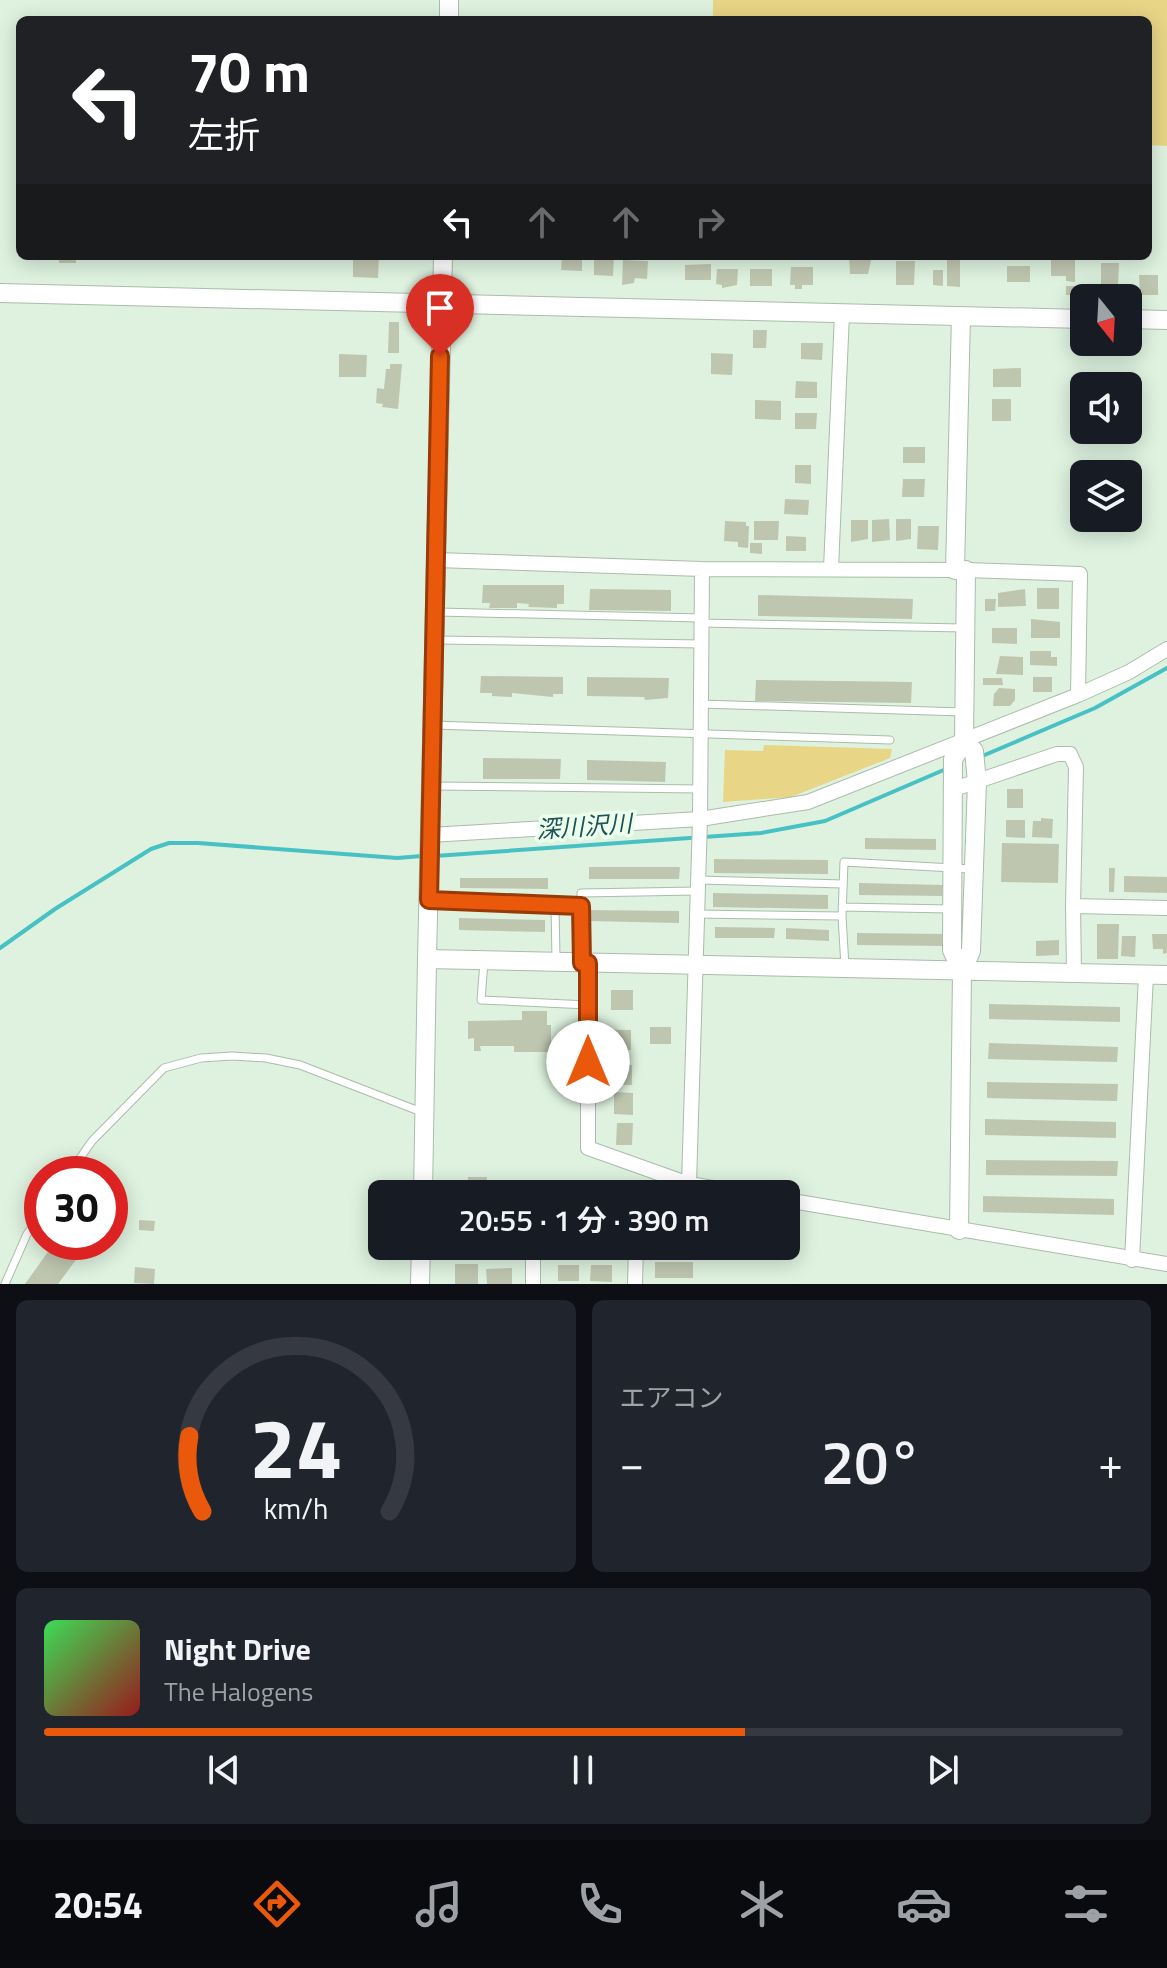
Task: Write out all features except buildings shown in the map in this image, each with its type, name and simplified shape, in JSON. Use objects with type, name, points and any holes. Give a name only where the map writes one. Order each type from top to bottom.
[{"type":"street","points":[[424,1180],[443,260]]},
{"type":"street","points":[[0,293],[1070,319]]},
{"type":"street","points":[[831,569],[842,313]]},
{"type":"street","points":[[959,1230],[962,972],[971,951],[974,869],[973,760],[965,712],[966,628],[960,570],[961,316]]},
{"type":"street","points":[[1142,319],[1167,320]]},
{"type":"street","points":[[437,560],[702,569],[960,570],[1080,574],[1078,695]]},
{"type":"street","points":[[689,1180],[701,789],[702,569]]},
{"type":"street","points":[[953,774],[1078,695],[1129,672],[1167,649]]},
{"type":"street","points":[[430,841],[700,824],[808,802],[973,760],[1070,754],[1076,767],[1074,973]]},
{"type":"street","points":[[953,774],[973,760]]},
{"type":"street","points":[[953,774],[952,950],[962,972]]},
{"type":"street","points":[[1073,906],[1167,908]]},
{"type":"street","points":[[427,959],[1167,975]]},
{"type":"street","points":[[585,963],[588,1148],[678,1180]]},
{"type":"street","points":[[1132,1260],[1146,975]]},
{"type":"street","points":[[800,1202],[1167,1264]]},
{"type":"street","points":[[420,1284],[421,1260]]},
{"type":"street","points":[[533,1260],[533,1284]]},
{"type":"street","points":[[635,1284],[636,1260]]},
{"type":"lane","points":[[436,612],[966,628]]},
{"type":"lane","points":[[435,640],[702,644]]},
{"type":"lane","points":[[701,704],[965,712]]},
{"type":"lane","points":[[433,725],[890,740]]},
{"type":"lane","points":[[432,786],[701,789]]},
{"type":"lane","points":[[845,968],[842,912],[844,862],[974,869]]},
{"type":"lane","points":[[585,963],[581,893],[698,886],[843,884]]},
{"type":"lane","points":[[429,900],[581,906]]},
{"type":"lane","points":[[555,905],[556,963]]},
{"type":"lane","points":[[697,914],[952,909]]},
{"type":"lane","points":[[484,961],[481,1000],[588,1005]]},
{"type":"lane","points":[[82,1156],[92,1141],[164,1068],[201,1058],[266,1058],[300,1065],[426,1113]]},
{"type":"lane","points":[[5,1284],[24,1241]]},
{"type":"shaded area","points":[[713,0],[1167,0],[1167,146],[1152,145],[1152,16],[713,16]]},
{"type":"shaded area","points":[[764,745],[892,749],[890,758],[791,797],[723,802],[725,750],[763,751]]},
{"type":"waterway","name":"深川沢川","points":[[980,757],[1095,708],[1167,668]]},
{"type":"waterway","name":"深川沢川","points":[[435,856],[761,833],[825,821],[946,769]]},
{"type":"waterway","name":"深川沢川","points":[[0,948],[55,909],[151,849],[169,843],[397,858],[422,856]]},
{"type":"route","points":[[440,356],[429,900],[581,906],[582,963],[588,963],[588,1062]]}]
